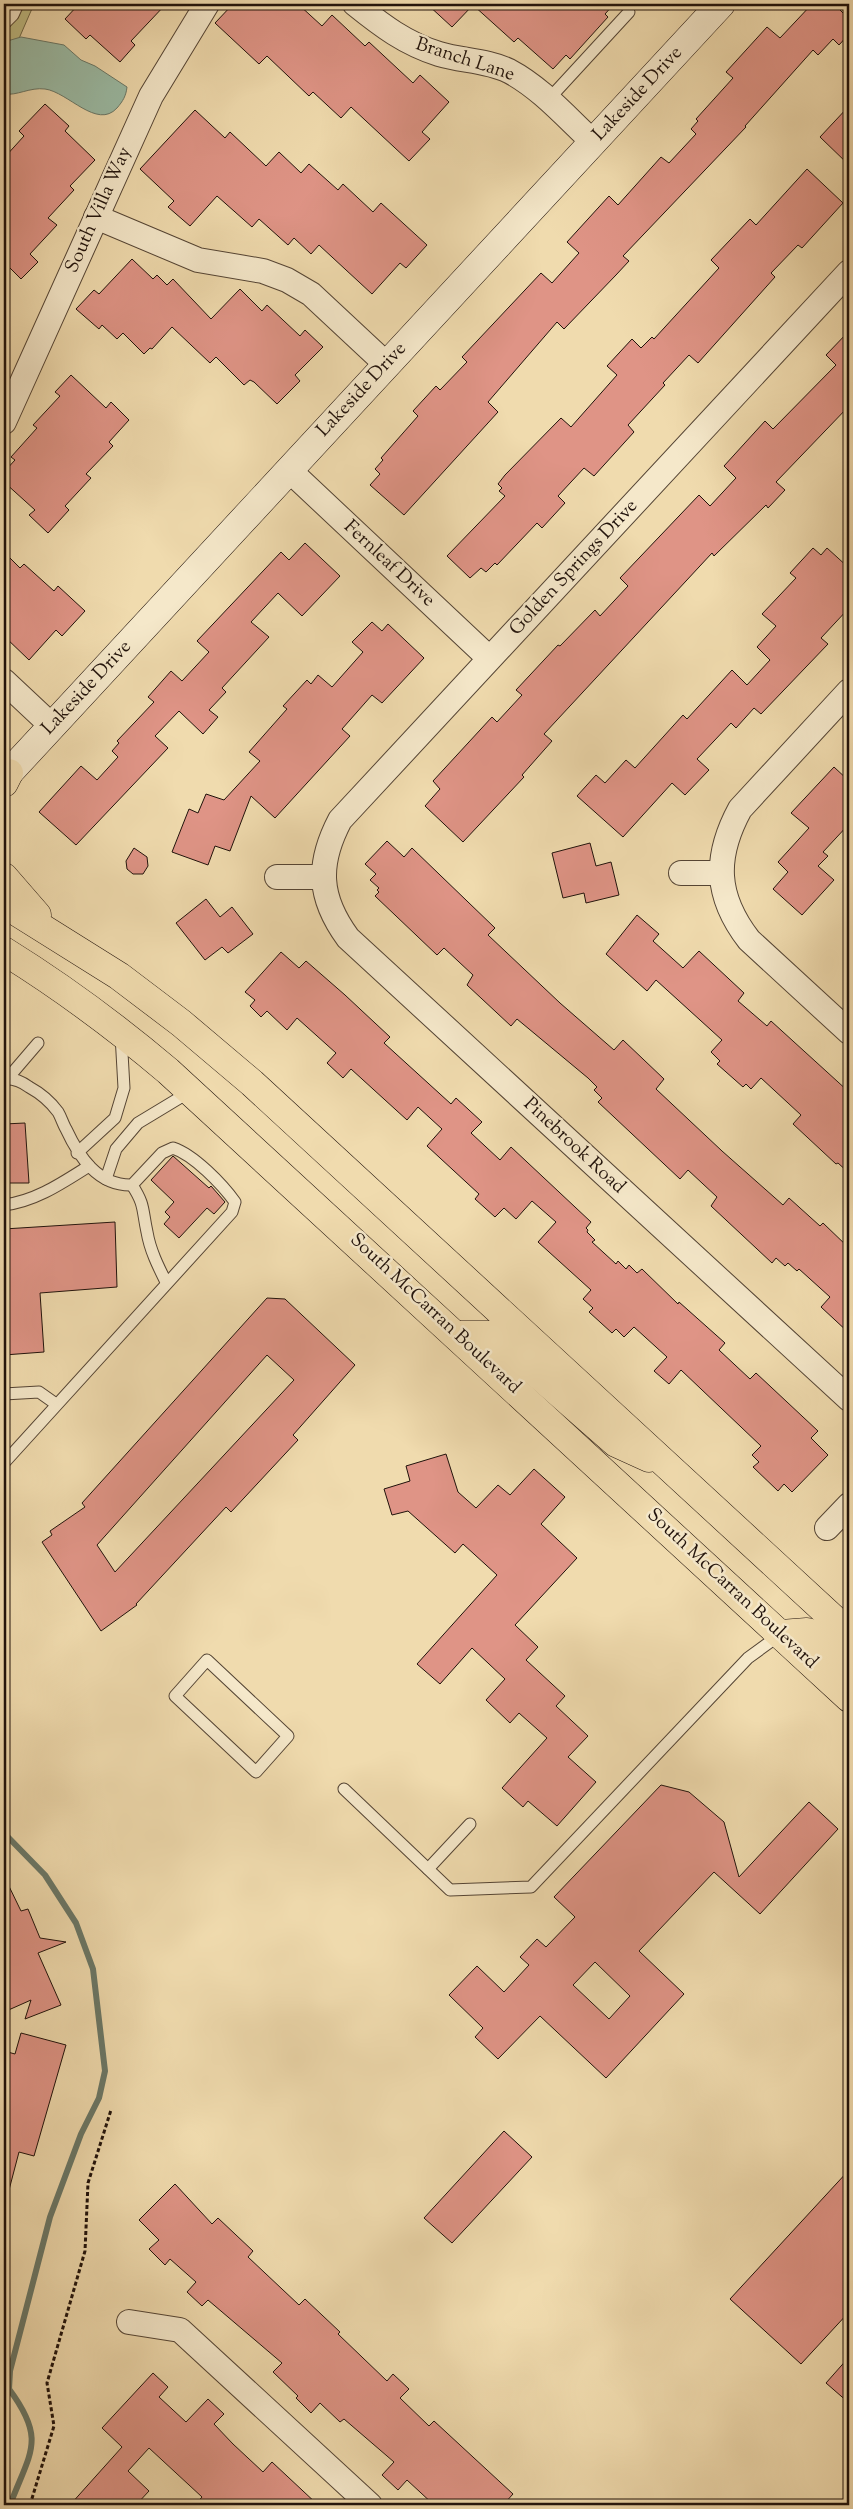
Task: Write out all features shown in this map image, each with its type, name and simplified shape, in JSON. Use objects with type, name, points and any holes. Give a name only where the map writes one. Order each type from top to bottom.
[{"type":"main road","name":"Lakeside Drive","points":[[5,778],[721,4]]},
{"type":"main road","points":[[4,877],[26,904],[63,941]]},
{"type":"main road","points":[[4,904],[119,976],[181,1022],[252,1083],[849,1632]]},
{"type":"main road","name":"South McCarran Boulevard","points":[[4,951],[67,991],[121,1031],[191,1091],[849,1698]]},
{"type":"main road","points":[[457,1335],[493,1335],[616,1443],[673,1470]]},
{"type":"main road","points":[[781,1634],[807,1632],[817,1635],[849,1664]]},
{"type":"street","name":"South Villa Way","points":[[4,422],[150,96],[207,4]]},
{"type":"street","name":"Branch Lane","points":[[355,4],[384,28],[410,43],[440,54],[480,61],[507,70],[531,84],[593,142]]},
{"type":"street","points":[[96,217],[198,260],[263,271],[287,280],[311,294],[386,364]]},
{"type":"street","name":"Golden Springs Drive","points":[[323,877],[330,840],[340,820],[849,272]]},
{"type":"street","name":"Fernleaf Drive","points":[[289,470],[490,658]]},
{"type":"street","points":[[4,681],[52,726]]},
{"type":"street","points":[[849,691],[740,809],[729,830],[723,852],[721,873],[725,898],[736,922],[749,940],[849,1032]]},
{"type":"street","points":[[681,872],[721,873]]},
{"type":"street","points":[[277,877],[323,877]]},
{"type":"street","name":"Pinebrook Road","points":[[323,877],[327,900],[335,920],[348,938],[849,1399]]},
{"type":"street","points":[[827,1528],[849,1505]]},
{"type":"street","points":[[128,2322],[180,2330],[370,2505]]},
{"type":"lane","points":[[4,24],[13,15],[18,4]]},
{"type":"lane","points":[[548,100],[629,12]]},
{"type":"lane","points":[[77,1152],[115,1118],[124,1088],[121,1031]]},
{"type":"lane","points":[[4,1463],[166,1282],[232,1212],[235,1202],[228,1192],[184,1152],[173,1148],[162,1153],[132,1185],[119,1185],[106,1179],[89,1166],[77,1152],[58,1112],[43,1095],[23,1083],[6,1079],[38,1043]]},
{"type":"lane","points":[[106,1179],[116,1149],[138,1123],[191,1091]]},
{"type":"lane","points":[[4,1205],[21,1203],[40,1196],[89,1166]]},
{"type":"lane","points":[[132,1185],[142,1200],[152,1254],[166,1282]]},
{"type":"lane","points":[[4,1394],[39,1392],[56,1404]]},
{"type":"lane","points":[[344,1788],[450,1890],[531,1887],[742,1665],[781,1634]]},
{"type":"lane","points":[[207,1660],[288,1736],[256,1772],[174,1696],[207,1660]]},
{"type":"lane","points":[[428,1869],[470,1824]]},
{"type":"path","points":[[30,2505],[54,2426],[47,2382],[84,2251],[88,2183],[110,2110]]},
{"type":"shaded area","points":[[4,4],[34,4],[4,73]]},
{"type":"shaded area","points":[[21,37],[64,45],[81,60],[95,66],[127,87],[123,101],[109,114],[101,115],[82,108],[63,96],[45,89],[4,94],[4,42]]},
{"type":"building","points":[[79,4],[166,4],[131,41],[135,45],[120,62],[90,35],[86,39],[65,19]]},
{"type":"building","points":[[233,4],[298,4],[322,26],[332,15],[365,46],[369,42],[413,83],[420,75],[449,102],[422,132],[430,139],[409,161],[351,107],[341,118],[313,92],[309,96],[267,56],[259,64],[215,23]]},
{"type":"building","points":[[427,4],[614,4],[605,14],[608,17],[570,59],[566,55],[553,69],[518,38],[514,42],[473,5],[452,27]]},
{"type":"building","points":[[812,4],[834,4],[849,19],[849,34],[839,45],[833,39],[818,55],[813,50],[746,127],[623,256],[629,261],[616,275],[564,329],[557,322],[488,402],[498,412],[404,515],[370,485],[380,474],[375,469],[383,460],[381,458],[418,416],[413,411],[436,386],[440,390],[467,362],[462,357],[541,273],[552,283],[579,253],[567,242],[609,196],[618,205],[661,157],[669,163],[696,134],[691,129],[698,121],[696,119],[733,78],[726,72],[767,27],[780,38]]},
{"type":"building","points":[[45,104],[69,126],[65,131],[95,160],[70,186],[74,190],[48,218],[57,225],[30,254],[38,262],[21,279],[4,262],[4,158],[24,136],[19,131]]},
{"type":"building","points":[[849,106],[849,165],[820,137]]},
{"type":"building","points":[[195,110],[225,138],[230,132],[266,166],[279,152],[301,173],[309,164],[338,190],[343,184],[373,212],[381,203],[427,245],[406,268],[400,263],[372,294],[319,245],[311,254],[294,238],[288,245],[259,219],[252,227],[217,196],[190,226],[168,207],[174,201],[140,169]]},
{"type":"building","points":[[807,169],[843,203],[802,248],[798,245],[771,273],[775,277],[698,363],[689,355],[663,383],[665,385],[628,425],[634,432],[594,476],[584,468],[558,496],[565,503],[542,528],[537,523],[497,565],[495,563],[486,572],[481,568],[470,578],[447,556],[505,496],[499,491],[502,488],[498,484],[505,475],[561,418],[571,427],[617,375],[607,366],[632,339],[641,348],[652,337],[654,339],[719,268],[711,260],[750,219],[756,225]]},
{"type":"building","points":[[132,259],[153,279],[157,275],[167,285],[173,279],[211,319],[240,289],[262,311],[267,305],[300,336],[305,330],[323,347],[295,375],[300,381],[277,404],[254,382],[250,380],[244,385],[216,357],[210,363],[172,327],[152,349],[150,348],[144,354],[123,333],[117,339],[102,325],[99,329],[76,309],[94,290],[99,294]]},
{"type":"building","points":[[849,331],[849,406],[776,482],[785,490],[768,508],[766,505],[714,556],[712,553],[544,734],[552,741],[522,775],[524,777],[463,842],[425,806],[440,789],[433,781],[492,717],[497,722],[522,695],[516,690],[558,645],[560,646],[595,610],[600,616],[628,586],[620,578],[699,495],[710,506],[736,478],[724,466],[765,421],[773,429],[836,365],[826,355]]},
{"type":"building","points":[[71,375],[106,408],[111,402],[129,420],[109,442],[113,446],[86,474],[91,478],[65,506],[69,510],[48,533],[29,515],[35,510],[4,482],[4,472],[15,460],[11,457],[37,428],[33,425],[60,396],[55,392]]},
{"type":"building","points":[[305,543],[340,576],[302,616],[278,593],[251,622],[269,637],[222,688],[226,692],[209,710],[218,717],[203,734],[179,711],[155,736],[168,748],[76,845],[39,812],[81,766],[97,780],[118,757],[112,751],[119,743],[117,741],[154,702],[148,697],[171,671],[182,681],[209,652],[197,641],[281,552],[289,560]]},
{"type":"building","points":[[813,548],[821,555],[827,548],[849,568],[849,608],[821,638],[828,644],[761,714],[754,708],[736,728],[731,723],[697,759],[709,770],[685,795],[672,783],[623,837],[577,796],[596,775],[605,783],[626,760],[635,768],[683,715],[687,719],[732,670],[747,685],[770,660],[757,647],[776,626],[762,614],[796,578],[790,573]]},
{"type":"building","points":[[4,552],[20,568],[24,564],[54,591],[58,586],[85,611],[62,636],[56,630],[29,660],[4,636]]},
{"type":"building","points":[[372,622],[382,631],[388,624],[424,658],[382,703],[372,695],[342,729],[350,736],[275,818],[251,796],[230,851],[215,846],[208,865],[172,852],[189,809],[198,813],[206,794],[224,800],[260,761],[249,752],[287,709],[283,706],[307,680],[311,684],[318,675],[332,687],[363,652],[352,642]]},
{"type":"building","points":[[834,767],[849,781],[849,824],[823,852],[828,856],[818,866],[834,880],[802,915],[773,889],[788,872],[778,862],[809,828],[791,813]]},
{"type":"building","points":[[387,841],[404,857],[412,848],[495,928],[488,935],[560,1003],[614,1050],[623,1040],[664,1079],[656,1089],[783,1205],[789,1198],[820,1226],[823,1223],[849,1248],[849,1333],[821,1307],[830,1297],[799,1269],[797,1271],[788,1263],[785,1266],[776,1258],[772,1263],[711,1206],[717,1197],[688,1170],[680,1179],[598,1102],[602,1098],[594,1090],[597,1087],[588,1078],[517,1019],[511,1026],[467,985],[473,975],[444,948],[437,955],[375,896],[379,892],[377,890],[379,888],[370,880],[376,874],[365,864]]},
{"type":"building","points":[[590,843],[596,866],[611,862],[619,895],[586,903],[584,893],[563,898],[552,853]]},
{"type":"building","points":[[134,848],[147,857],[148,866],[143,874],[133,874],[127,869],[126,861]]},
{"type":"building","points":[[206,899],[220,917],[232,907],[253,934],[228,953],[222,947],[205,960],[176,923]]},
{"type":"building","points":[[637,915],[659,934],[653,941],[683,968],[699,951],[744,993],[738,1001],[767,1026],[771,1021],[849,1092],[849,1173],[838,1163],[836,1164],[793,1124],[801,1115],[761,1078],[751,1089],[746,1084],[743,1087],[717,1064],[720,1061],[711,1052],[722,1040],[656,980],[647,991],[606,954]]},
{"type":"building","points":[[281,952],[299,968],[306,961],[345,995],[390,1037],[384,1043],[451,1104],[456,1098],[482,1122],[471,1133],[500,1160],[511,1147],[591,1222],[586,1228],[587,1232],[595,1240],[592,1242],[616,1264],[618,1261],[626,1269],[629,1265],[637,1273],[642,1269],[678,1304],[679,1302],[725,1343],[719,1350],[750,1379],[756,1373],[818,1431],[811,1438],[828,1455],[792,1492],[784,1484],[778,1491],[753,1467],[759,1462],[752,1455],[761,1446],[681,1370],[669,1384],[654,1371],[667,1357],[634,1327],[624,1337],[616,1329],[612,1333],[589,1312],[593,1308],[583,1299],[591,1290],[538,1242],[556,1222],[532,1201],[516,1219],[504,1208],[495,1217],[475,1199],[479,1194],[427,1146],[442,1129],[418,1107],[407,1120],[351,1069],[343,1078],[327,1063],[336,1053],[297,1018],[287,1030],[267,1011],[261,1017],[250,1006],[255,1000],[245,992]]},
{"type":"building","points":[[25,1123],[29,1183],[4,1183],[4,1124]]},
{"type":"building","points":[[173,1156],[209,1188],[211,1186],[225,1202],[214,1214],[207,1208],[179,1238],[164,1224],[170,1217],[165,1212],[174,1202],[151,1180]]},
{"type":"building","points":[[115,1222],[117,1287],[40,1293],[44,1352],[4,1355],[4,1229]]},
{"type":"building","points":[[267,1298],[285,1299],[355,1365],[293,1435],[298,1440],[231,1512],[226,1507],[137,1605],[101,1631],[42,1542],[52,1535],[50,1531],[85,1507],[82,1503]],"holes":[[[267,1355],[294,1380],[115,1572],[97,1545]]]},
{"type":"building","points":[[446,1454],[458,1492],[476,1508],[498,1485],[510,1495],[534,1469],[565,1497],[541,1524],[577,1558],[515,1625],[538,1647],[526,1660],[565,1696],[556,1706],[588,1736],[568,1757],[596,1782],[557,1826],[528,1801],[523,1807],[502,1788],[547,1738],[519,1713],[510,1723],[486,1700],[505,1679],[472,1648],[440,1684],[417,1664],[497,1575],[463,1544],[455,1553],[408,1511],[392,1515],[384,1489],[410,1481],[406,1466]]},
{"type":"building","points":[[661,1785],[689,1792],[724,1822],[739,1877],[809,1802],[838,1829],[760,1914],[714,1872],[639,1951],[684,1994],[606,2078],[540,2016],[498,2059],[475,2037],[483,2028],[449,1995],[477,1966],[504,1992],[529,1965],[520,1957],[537,1939],[546,1947],[575,1917],[554,1897]],"holes":[[[595,1962],[630,1996],[609,2019],[573,1985]]]},
{"type":"building","points":[[4,1876],[21,1911],[28,1909],[40,1938],[66,1942],[38,1953],[61,2005],[25,2019],[31,2000],[4,2012]]},
{"type":"building","points":[[21,2033],[66,2045],[34,2156],[19,2152],[9,2190],[4,2190],[4,2051],[15,2054]]},
{"type":"building","points":[[504,2131],[532,2157],[452,2243],[424,2218]]},
{"type":"building","points":[[849,2170],[849,2312],[801,2364],[730,2299]]},
{"type":"building","points":[[175,2184],[212,2224],[218,2218],[253,2251],[248,2257],[299,2305],[305,2299],[387,2381],[393,2374],[409,2389],[400,2398],[429,2426],[434,2421],[513,2494],[503,2505],[434,2505],[407,2480],[398,2490],[382,2475],[394,2462],[344,2419],[340,2422],[320,2403],[311,2413],[296,2398],[298,2396],[273,2372],[282,2363],[208,2300],[202,2306],[187,2292],[196,2282],[170,2259],[165,2265],[149,2249],[159,2240],[139,2220]]},
{"type":"building","points":[[849,2357],[849,2403],[826,2383]]},
{"type":"building","points":[[153,2373],[168,2387],[159,2397],[186,2422],[208,2399],[224,2414],[214,2424],[233,2444],[263,2472],[272,2462],[318,2505],[195,2505],[202,2497],[149,2448],[128,2471],[149,2491],[136,2505],[70,2505],[122,2447],[102,2428]]},
{"type":"waterway","points":[[4,1833],[45,1875],[76,1923],[93,1969],[105,2071],[99,2098],[81,2134],[50,2217],[10,2371],[9,2389],[21,2406],[28,2421],[31,2434],[28,2458],[10,2505]]}]
